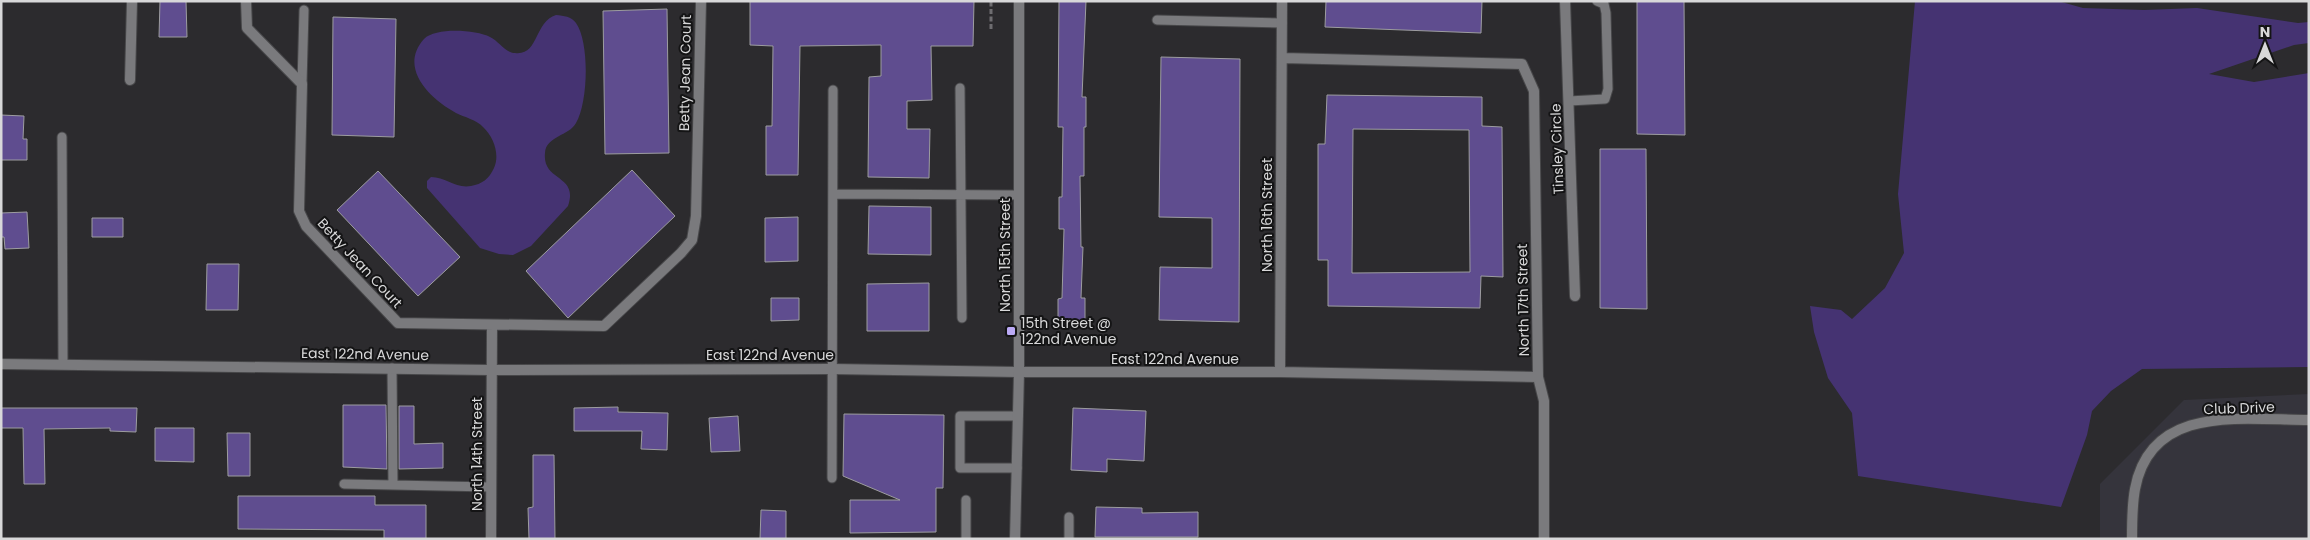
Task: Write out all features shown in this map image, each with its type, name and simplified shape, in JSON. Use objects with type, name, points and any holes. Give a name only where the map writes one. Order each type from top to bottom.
[{"type":"street","points":[[130,80],[132,1]]},
{"type":"street","points":[[246,1],[247,28],[302,84]]},
{"type":"street","name":"Betty Jean Court","points":[[302,84],[299,211],[306,226],[398,323],[604,326],[681,253],[692,240],[696,216],[701,1]]},
{"type":"street","name":"North 15th Street","points":[[1015,539],[1019,372],[1019,1]]},
{"type":"street","name":"North 16th Street","points":[[1280,372],[1282,1]]},
{"type":"street","name":"Tinsley Circle","points":[[1565,1],[1575,296]]},
{"type":"street","name":"North 17th Street","points":[[1283,58],[1522,64],[1534,91],[1538,377],[1544,401],[1544,539]]},
{"type":"street","points":[[490,370],[492,324]]},
{"type":"street","name":"East 122nd Avenue","points":[[1,364],[490,370],[832,369],[1019,372],[1280,372],[1538,377]]},
{"type":"street","name":"North 14th Street","points":[[490,370],[491,539]]},
{"type":"street","name":"Club Drive","points":[[2132,539],[2133,503],[2140,473],[2155,447],[2165,437],[2177,429],[2205,421],[2309,420]]},
{"type":"lane","points":[[1569,101],[1605,99],[1608,89],[1606,13],[1604,4],[1598,1]]},
{"type":"lane","points":[[302,84],[304,10]]},
{"type":"lane","points":[[1157,20],[1282,23]]},
{"type":"lane","points":[[960,88],[962,318]]},
{"type":"lane","points":[[832,478],[833,90]]},
{"type":"lane","points":[[62,137],[62,364]]},
{"type":"lane","points":[[833,194],[1019,195]]},
{"type":"lane","points":[[392,368],[393,485]]},
{"type":"lane","points":[[1017,468],[960,468],[960,416],[1018,416]]},
{"type":"lane","points":[[344,484],[491,487]]},
{"type":"lane","points":[[966,500],[966,539]]},
{"type":"lane","points":[[1069,517],[1069,539]]},
{"type":"path","points":[[990,29],[991,1]]},
{"type":"shaded area","points":[[1915,1],[2058,1],[2083,8],[2144,10],[2197,8],[2298,23],[2309,22],[2309,43],[2294,45],[2209,74],[2254,82],[2309,73],[2309,367],[2142,369],[2111,391],[2092,411],[2087,435],[2061,507],[1858,476],[1852,413],[1828,378],[1814,332],[1810,306],[1841,310],[1852,319],[1885,288],[1904,253],[1898,194]]},
{"type":"shaded area","points":[[556,15],[570,18],[576,23],[581,32],[584,44],[586,73],[583,102],[576,123],[568,131],[553,139],[546,147],[545,153],[549,169],[569,188],[568,206],[531,246],[513,255],[499,254],[480,248],[427,188],[427,181],[431,177],[461,186],[475,185],[482,182],[490,175],[496,163],[493,141],[487,131],[480,125],[436,100],[420,82],[414,61],[417,50],[424,39],[430,35],[446,31],[466,31],[484,35],[493,39],[508,51],[523,53],[533,44],[544,24]]},
{"type":"shaded area","points":[[2309,394],[2309,539],[2100,539],[2100,484],[2184,400]]},
{"type":"building","points":[[160,1],[186,1],[187,37],[159,37]]},
{"type":"building","points":[[750,1],[974,1],[973,46],[931,46],[932,100],[907,101],[907,129],[930,129],[929,178],[868,177],[869,77],[881,76],[881,45],[800,46],[798,175],[766,175],[766,126],[772,126],[773,46],[750,45]]},
{"type":"building","points":[[1059,1],[1086,1],[1082,97],[1086,97],[1086,127],[1084,127],[1084,176],[1080,176],[1081,247],[1083,247],[1081,298],[1085,298],[1085,326],[1058,326],[1058,299],[1062,298],[1064,229],[1059,229],[1059,197],[1062,197],[1063,127],[1058,127]]},
{"type":"building","points":[[1326,1],[1482,1],[1481,33],[1325,27]]},
{"type":"building","points":[[1637,1],[1684,1],[1685,135],[1637,134]]},
{"type":"building","points":[[667,9],[669,153],[605,154],[603,11]]},
{"type":"building","points":[[333,17],[396,19],[394,137],[332,135]]},
{"type":"building","points":[[1161,57],[1240,59],[1239,322],[1159,320],[1160,267],[1212,268],[1212,218],[1159,217]]},
{"type":"building","points":[[1327,95],[1482,97],[1482,126],[1502,127],[1503,277],[1481,276],[1480,308],[1328,306],[1328,260],[1318,260],[1318,144],[1325,144]],"holes":[[[1353,129],[1469,130],[1470,272],[1352,273]]]},
{"type":"building","points":[[1,115],[24,116],[23,139],[27,139],[27,160],[1,160]]},
{"type":"building","points":[[1600,149],[1646,149],[1647,309],[1600,308]]},
{"type":"building","points":[[632,170],[675,216],[568,318],[526,271]]},
{"type":"building","points":[[378,171],[460,257],[418,296],[337,210]]},
{"type":"building","points":[[869,206],[931,207],[931,255],[868,254]]},
{"type":"building","points":[[27,212],[29,248],[5,249],[4,237],[1,237],[1,213]]},
{"type":"building","points":[[798,217],[798,261],[765,262],[765,218]]},
{"type":"building","points":[[92,218],[123,218],[123,237],[92,237]]},
{"type":"building","points":[[207,264],[239,264],[238,310],[206,310]]},
{"type":"building","points":[[929,283],[929,331],[867,331],[867,284]]},
{"type":"building","points":[[771,298],[799,298],[799,320],[771,321]]},
{"type":"building","points":[[343,405],[386,405],[387,469],[343,467]]},
{"type":"building","points":[[399,406],[414,406],[414,444],[443,443],[443,468],[399,469]]},
{"type":"building","points":[[618,407],[618,412],[668,413],[667,450],[641,449],[642,431],[574,431],[574,408]]},
{"type":"building","points":[[1,408],[137,408],[136,432],[110,431],[110,428],[44,429],[45,484],[24,484],[23,428],[1,428]]},
{"type":"building","points":[[1073,408],[1146,411],[1144,461],[1107,459],[1107,472],[1071,470]]},
{"type":"building","points":[[844,414],[944,415],[943,488],[936,488],[936,532],[850,533],[850,500],[900,500],[843,476]]},
{"type":"building","points":[[738,416],[740,451],[711,452],[709,418]]},
{"type":"building","points":[[155,428],[194,428],[194,462],[155,461]]},
{"type":"building","points":[[227,433],[250,433],[250,476],[228,476]]},
{"type":"building","points":[[533,455],[554,455],[555,539],[529,539],[528,508],[533,507]]},
{"type":"building","points":[[238,496],[375,496],[375,505],[426,505],[426,539],[384,539],[384,530],[238,529]]},
{"type":"building","points":[[1096,507],[1142,508],[1142,513],[1198,512],[1198,537],[1095,537]]},
{"type":"building","points":[[761,510],[786,511],[786,539],[760,539]]},
{"type":"place","name":"15th Street @ 122nd Avenue","points":[[1011,331]]}]
